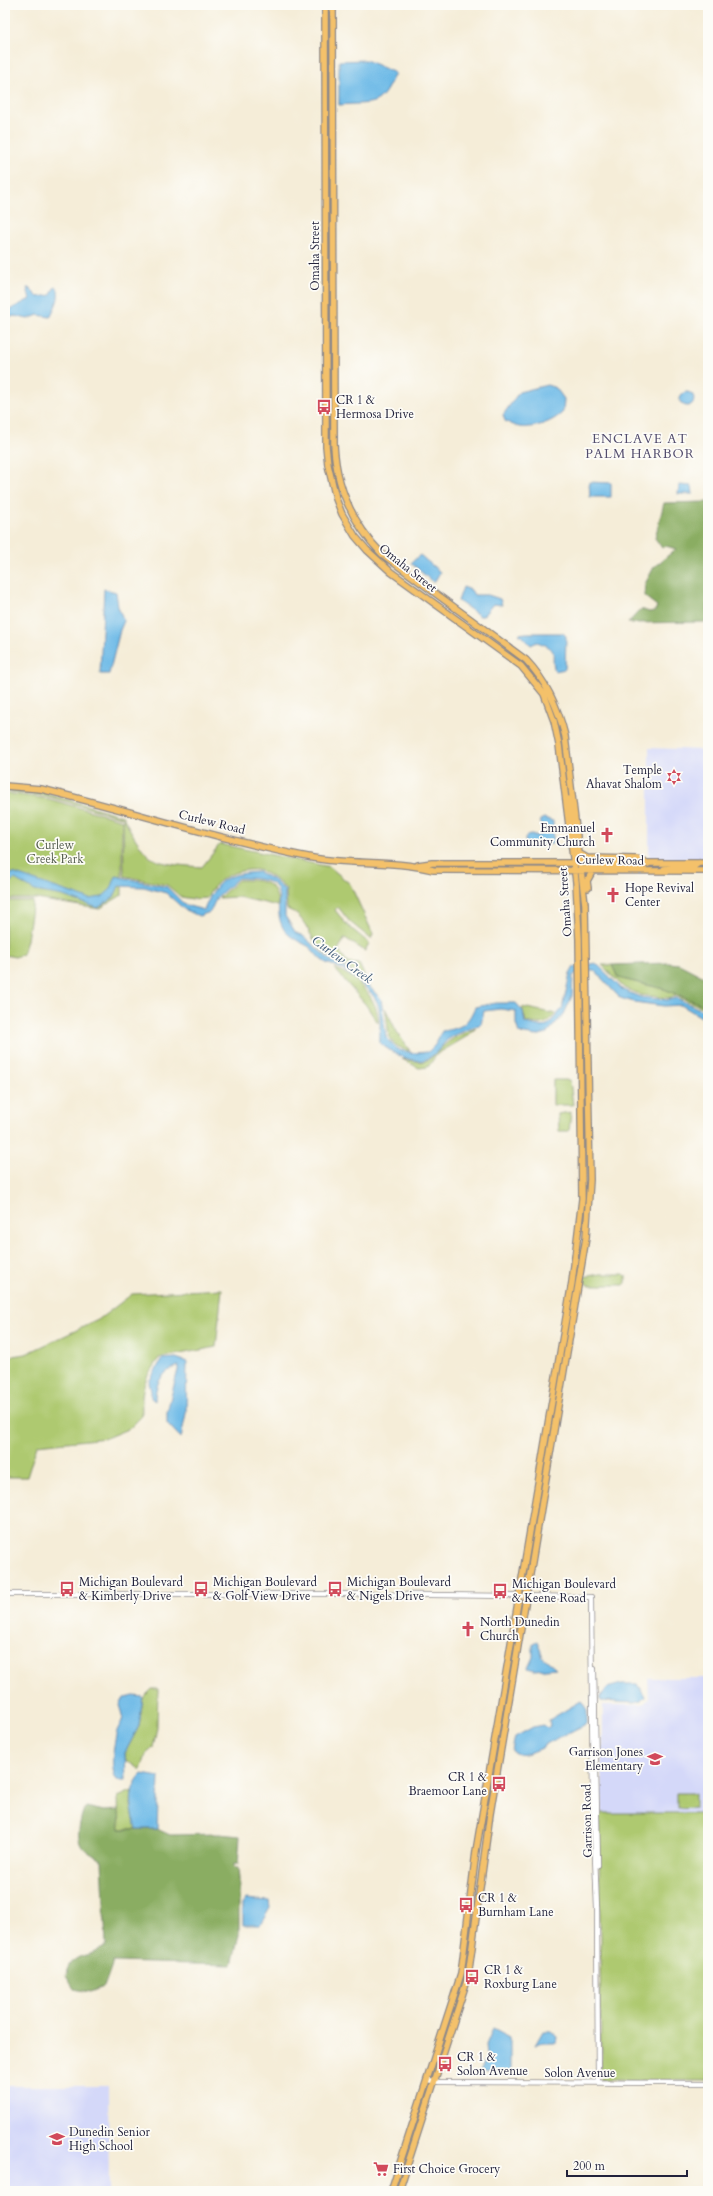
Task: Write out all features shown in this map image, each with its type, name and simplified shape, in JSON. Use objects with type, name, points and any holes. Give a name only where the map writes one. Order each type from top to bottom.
[{"type":"main road","name":"Omaha Street","points":[[325,5],[326,446],[332,484],[342,514],[349,527],[367,550],[379,561],[511,657],[537,684],[548,704],[554,721],[586,923],[590,1174],[588,1219],[490,1814],[468,1977],[400,2191]]},
{"type":"main road","name":"Omaha Street","points":[[333,5],[334,444],[335,464],[341,489],[354,518],[364,534],[382,554],[514,650],[526,660],[541,677],[559,711],[565,736],[580,854],[576,882],[582,1163],[580,1224],[572,1282],[476,1851],[461,1974],[391,2191]]},
{"type":"main road","name":"Curlew Road","points":[[5,786],[41,789],[314,858],[356,864],[416,866],[433,870],[483,870],[577,867],[652,862],[708,863]]},
{"type":"main road","points":[[580,854],[587,858],[637,858],[652,862]]},
{"type":"main road","name":"Curlew Road","points":[[416,866],[432,863],[577,867],[592,872],[708,871]]},
{"type":"main road","points":[[658,872],[664,868],[693,867],[699,863]]},
{"type":"main road","points":[[586,923],[589,913],[587,881],[592,872]]},
{"type":"street","points":[[5,1594],[526,1596]]},
{"type":"street","name":"Garrison Road","points":[[526,1596],[591,1597],[592,1661],[594,1672],[598,2083]]},
{"type":"street","name":"Solon Avenue","points":[[428,2080],[435,2082],[708,2083]]},
{"type":"shaded area","points":[[649,748],[704,750],[704,859],[649,859]]},
{"type":"shaded area","name":"Garrison Jones Elementary","points":[[648,1678],[708,1678],[708,1813],[602,1813],[603,1705],[643,1705],[649,1698]]},
{"type":"shaded area","name":"Dunedin Senior High School","points":[[5,2086],[108,2086],[109,2191],[5,2191]]},
{"type":"green space","points":[[708,502],[708,622],[628,623],[641,609],[649,612],[655,611],[657,606],[644,596],[645,584],[654,567],[676,549],[666,546],[662,548],[655,538],[664,503]]},
{"type":"green space","points":[[5,788],[43,792],[123,816],[131,832],[146,854],[161,862],[175,865],[202,867],[220,844],[330,867],[350,884],[373,934],[371,939],[350,922],[338,907],[335,910],[347,925],[369,943],[365,951],[345,938],[338,950],[348,963],[359,964],[367,981],[330,957],[319,947],[302,920],[287,909],[286,889],[265,873],[258,870],[241,871],[223,878],[210,892],[207,898],[193,899],[181,897],[167,885],[124,876],[123,818],[50,797],[5,791]]},
{"type":"green space","name":"Curlew Creek Park","points":[[5,793],[49,799],[122,820],[122,895],[99,909],[36,899],[5,899]]},
{"type":"green space","points":[[238,880],[260,881],[271,886],[275,891],[278,906],[238,897],[219,898]]},
{"type":"green space","points":[[5,901],[33,901],[27,940],[23,954],[15,957],[5,955]]},
{"type":"green space","points":[[679,964],[708,979],[708,1007],[664,989],[618,978],[612,965]]},
{"type":"green space","points":[[602,965],[612,965],[618,978],[664,989],[708,1007],[708,1010],[676,996],[668,998],[641,995],[624,988]]},
{"type":"green space","points":[[334,968],[350,977],[365,990],[375,1005],[378,1014],[378,1023],[366,1005]]},
{"type":"green space","points":[[522,1007],[556,1014],[549,1021],[543,1024],[526,1022]]},
{"type":"green space","points":[[385,1008],[397,1032],[410,1051],[395,1045],[389,1035]]},
{"type":"green space","points":[[476,1028],[466,1037],[437,1054],[428,1067],[419,1068],[402,1059],[412,1061],[428,1060],[451,1040]]},
{"type":"green space","points":[[553,1080],[570,1080],[573,1105],[553,1105]]},
{"type":"green space","points":[[571,1112],[569,1131],[559,1131],[558,1114]]},
{"type":"green space","points":[[600,1274],[624,1274],[626,1276],[626,1283],[624,1285],[589,1285],[582,1281],[583,1277]]},
{"type":"green space","points":[[222,1289],[216,1347],[159,1358],[149,1373],[144,1385],[142,1416],[130,1428],[106,1438],[37,1445],[27,1477],[5,1477],[5,1357],[26,1354],[98,1320],[132,1294]]},
{"type":"green space","points":[[152,1689],[158,1689],[157,1727],[153,1748],[146,1754],[141,1770],[125,1759],[125,1753],[139,1726],[143,1698]]},
{"type":"green space","points":[[132,1791],[131,1805],[136,1829],[119,1829],[118,1797]]},
{"type":"green space","points":[[677,1793],[695,1793],[695,1807],[677,1808]]},
{"type":"green space","points":[[86,1807],[104,1811],[119,1810],[120,1829],[157,1829],[170,1835],[219,1834],[240,1836],[238,1864],[234,1864],[234,1868],[238,1868],[239,1878],[239,1934],[232,1965],[113,1962],[104,1987],[90,1992],[74,1989],[66,1976],[73,1961],[82,1956],[93,1953],[106,1945],[102,1860],[86,1850],[82,1846],[79,1838],[82,1815]]},
{"type":"green space","points":[[599,1813],[708,1813],[708,2081],[601,2080]]},
{"type":"water","points":[[366,60],[395,73],[390,85],[385,93],[375,101],[369,103],[339,105],[339,61]]},
{"type":"water","points":[[57,287],[58,299],[50,317],[38,315],[28,319],[15,316],[5,318],[5,309],[9,310],[30,299],[27,288],[29,288],[38,297],[51,295],[54,288]]},
{"type":"water","points":[[547,385],[556,388],[564,399],[563,412],[559,416],[549,422],[531,427],[519,427],[505,421],[503,415],[519,392]]},
{"type":"water","points":[[684,392],[690,392],[694,396],[694,402],[690,406],[684,406],[680,402],[680,396]]},
{"type":"water","points":[[589,482],[611,483],[611,497],[590,497]]},
{"type":"water","points":[[679,485],[692,486],[693,494],[678,494]]},
{"type":"water","points":[[420,555],[440,572],[434,583],[411,563]]},
{"type":"water","points":[[463,587],[471,590],[474,595],[488,595],[500,599],[502,605],[493,604],[483,616],[480,616],[458,601]]},
{"type":"water","points":[[104,589],[116,592],[118,607],[124,621],[120,630],[109,674],[100,674]]},
{"type":"water","points":[[563,633],[566,636],[565,669],[555,671],[552,650],[537,642],[531,645],[519,634]]},
{"type":"water","points":[[544,818],[553,821],[553,843],[531,847],[526,845],[525,839],[527,835],[531,834],[538,836],[542,834],[543,831],[540,820]]},
{"type":"water","points":[[259,872],[272,879],[285,890],[285,916],[296,933],[303,936],[330,960],[360,977],[381,999],[386,1037],[398,1050],[414,1053],[428,1052],[435,1045],[442,1031],[454,1029],[463,1025],[475,1007],[496,1003],[516,1003],[523,1011],[525,1023],[543,1027],[549,1024],[562,1009],[570,974],[574,967],[596,963],[623,990],[640,997],[668,1000],[676,998],[708,1013],[708,1021],[681,1005],[664,1006],[634,1002],[620,998],[594,970],[585,970],[580,971],[573,976],[572,996],[564,1014],[547,1033],[536,1036],[519,1033],[516,1024],[516,1011],[500,1009],[484,1011],[481,1024],[459,1033],[447,1040],[434,1054],[426,1059],[412,1060],[398,1055],[380,1043],[379,1009],[375,998],[368,990],[344,970],[323,961],[308,946],[293,938],[285,931],[280,921],[276,887],[270,882],[258,879],[238,878],[217,897],[210,912],[199,916],[185,910],[166,893],[144,887],[119,886],[114,897],[98,908],[63,896],[35,891],[15,879],[5,884],[5,878],[13,873],[89,899],[102,897],[111,889],[116,876],[167,887],[185,905],[204,910],[213,891],[224,880],[238,874]]},
{"type":"water","points":[[176,1358],[187,1362],[186,1413],[181,1438],[167,1423],[167,1412],[179,1366],[168,1371],[158,1383],[155,1401],[151,1398],[149,1382],[162,1359]]},
{"type":"water","points":[[537,1641],[543,1657],[556,1668],[534,1670],[528,1668],[533,1657],[533,1643]]},
{"type":"water","points":[[621,1684],[637,1684],[645,1697],[641,1701],[635,1703],[601,1701],[600,1698],[607,1688]]},
{"type":"water","points":[[134,1696],[143,1697],[139,1726],[125,1753],[126,1780],[117,1780],[113,1770],[113,1756],[117,1731],[123,1717],[120,1705],[124,1698]]},
{"type":"water","points":[[581,1701],[587,1710],[587,1721],[584,1725],[544,1745],[543,1748],[523,1754],[512,1751],[515,1737],[533,1727],[544,1725],[547,1728],[550,1726],[549,1720]]},
{"type":"water","points":[[142,1774],[159,1777],[157,1829],[136,1829],[132,1807],[132,1793],[137,1780]]},
{"type":"water","points":[[245,1899],[269,1901],[270,1908],[260,1925],[243,1925],[243,1904]]},
{"type":"water","points":[[493,2028],[510,2037],[510,2073],[480,2071],[487,2057],[486,2045]]},
{"type":"water","points":[[543,2031],[551,2031],[558,2037],[557,2043],[535,2045]]},
{"type":"place","name":"CR 1 & Hermosa Drive","points":[[324,407]]},
{"type":"place","name":"Temple Ahavat Shalom","points":[[674,777]]},
{"type":"place","name":"Emmanuel Community Church","points":[[607,835]]},
{"type":"place","name":"Hope Revival Center","points":[[613,895]]},
{"type":"place","name":"Michigan Boulevard & Kimberly Drive","points":[[67,1589]]},
{"type":"place","name":"Michigan Boulevard & Golf View Drive","points":[[201,1589]]},
{"type":"place","name":"Michigan Boulevard & Nigels Drive","points":[[335,1589]]},
{"type":"place","name":"Michigan Boulevard & Keene Road","points":[[500,1591]]},
{"type":"place","name":"North Dunedin Church","points":[[468,1629]]},
{"type":"place","name":"Garrison Jones Elementary","points":[[655,1759]]},
{"type":"place","name":"CR 1 & Braemoor Lane","points":[[499,1784]]},
{"type":"place","name":"CR 1 & Burnham Lane","points":[[466,1905]]},
{"type":"place","name":"CR 1 & Roxburg Lane","points":[[472,1977]]},
{"type":"place","name":"CR 1 & Solon Avenue","points":[[445,2064]]},
{"type":"place","name":"Dunedin Senior High School","points":[[57,2139]]},
{"type":"place","name":"First Choice Grocery","points":[[381,2169]]},
{"type":"district","name":"ENCLAVE AT PALM HARBOR","points":[[640,446]]},
{"type":"water label","name":"Curlew Creek","points":[[343,959]]}]
